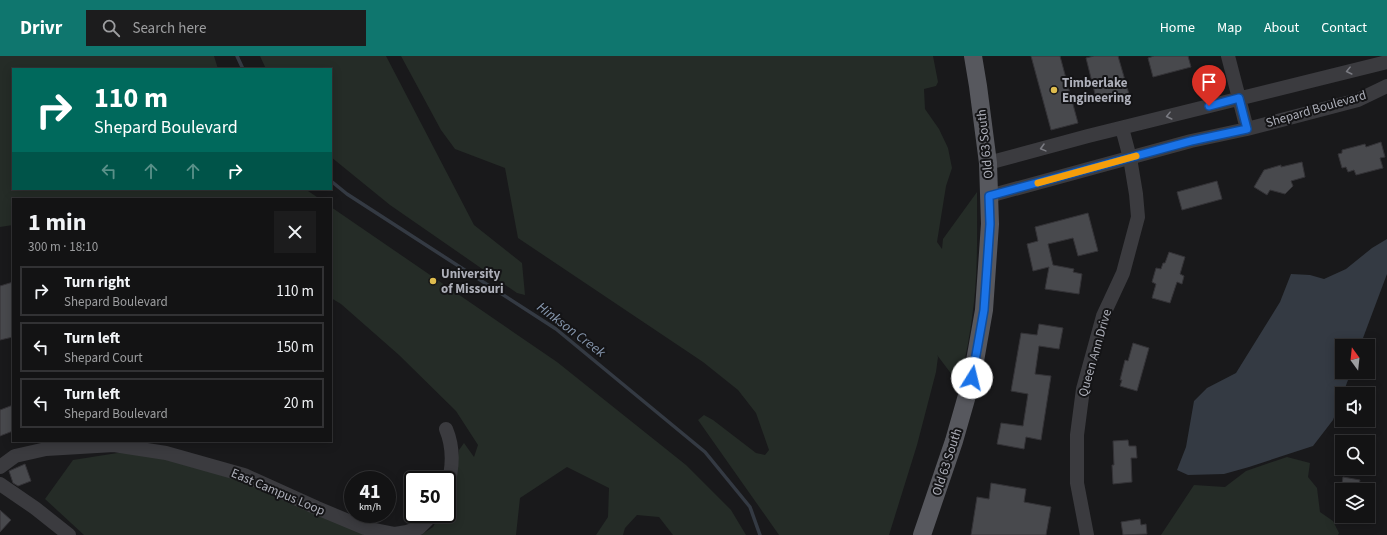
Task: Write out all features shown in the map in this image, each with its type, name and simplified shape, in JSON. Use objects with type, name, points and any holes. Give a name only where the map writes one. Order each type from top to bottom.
[{"type":"main road","name":"Old 63 South","points":[[922,535],[954,442],[972,378],[984,310],[990,224],[988,163],[973,56]]},
{"type":"street","points":[[1228,56],[1247,129]]},
{"type":"street","name":"Shepard Boulevard","points":[[988,163],[1239,98],[1387,62]]},
{"type":"street","name":"Shepard Boulevard","points":[[989,196],[1191,141],[1247,129],[1358,100],[1387,86]]},
{"type":"street","name":"Queen Ann Drive","points":[[1088,535],[1077,483],[1077,435],[1083,389],[1103,316],[1123,272],[1138,217],[1130,158],[1122,128]]},
{"type":"street","points":[[446,429],[450,441],[452,459],[451,471]]},
{"type":"street","name":"East Campus Loop","points":[[0,467],[15,456],[46,449],[114,445],[166,453],[244,474],[317,508],[366,528],[395,534],[419,528],[424,523]]},
{"type":"street","points":[[0,484],[35,508],[69,535]]},
{"type":"shaded area","points":[[0,56],[214,56],[218,68],[12,68],[12,190],[306,190],[318,198],[12,198],[12,225],[0,227]]},
{"type":"shaded area","points":[[260,56],[386,56],[474,225],[522,263],[525,295],[517,293],[390,205],[332,158],[332,68],[266,68]]},
{"type":"shaded area","points":[[401,56],[933,56],[938,82],[936,86],[924,89],[925,109],[939,129],[948,148],[952,168],[946,186],[937,242],[942,249],[943,239],[977,192],[977,247],[973,312],[959,384],[937,355],[936,372],[917,445],[889,535],[779,535],[698,420],[704,415],[713,420],[756,453],[765,455],[769,450],[756,413],[738,390],[703,362],[518,238],[505,168],[455,149],[441,130]]},
{"type":"shaded area","points":[[332,208],[557,362],[686,465],[731,510],[746,535],[673,535],[659,517],[637,515],[625,528],[623,535],[596,535],[608,517],[609,488],[567,467],[520,498],[516,535],[421,535],[433,527],[435,523],[456,523],[456,471],[459,450],[464,443],[474,457],[478,445],[456,411],[399,355],[341,304],[332,299]]},
{"type":"shaded area","points":[[1387,239],[1387,274],[1363,339],[1335,339],[1335,379],[1348,379],[1345,387],[1335,387],[1335,415],[1333,420],[1313,446],[1224,474],[1188,475],[1177,470],[1186,447],[1194,401],[1207,388],[1236,373],[1280,302],[1291,274],[1310,275],[1324,279],[1346,269],[1372,248]]},
{"type":"shaded area","points":[[130,451],[243,477],[366,535],[84,535],[45,499],[73,460]]},
{"type":"shaded area","points":[[1287,457],[1310,463],[1308,477],[1317,488],[1320,512],[1333,521],[1339,533],[1338,535],[1161,535],[1194,485],[1225,487],[1246,471]]},
{"type":"building","name":"Timberlake Engineering","points":[[1031,56],[1060,56],[1078,123],[1051,130]]},
{"type":"building","points":[[1094,56],[1118,56],[1129,94],[1097,102],[1086,58]]},
{"type":"building","points":[[1154,56],[1188,56],[1191,67],[1153,77],[1148,58]]},
{"type":"building","points":[[1381,142],[1385,157],[1380,158],[1383,168],[1356,175],[1354,170],[1348,172],[1346,167],[1342,168],[1338,154],[1342,153],[1342,150],[1365,144],[1366,147]]},
{"type":"building","points":[[1302,162],[1305,177],[1291,181],[1293,186],[1285,194],[1270,190],[1267,195],[1254,187],[1264,170],[1281,165],[1281,167]]},
{"type":"building","points":[[1217,181],[1222,199],[1182,210],[1177,192]]},
{"type":"building","points":[[1088,213],[1098,251],[1078,256],[1073,238],[1048,244],[1053,265],[1074,269],[1073,272],[1082,274],[1079,294],[1045,289],[1049,267],[1033,271],[1027,244],[1038,241],[1035,227]]},
{"type":"building","points":[[1169,252],[1185,257],[1180,274],[1184,276],[1182,284],[1177,282],[1170,303],[1152,298],[1156,284],[1152,282],[1156,268],[1161,269]]},
{"type":"building","points":[[12,282],[12,337],[0,340],[0,286]]},
{"type":"building","points":[[1039,324],[1063,328],[1059,349],[1039,346],[1035,374],[1051,376],[1041,440],[1026,437],[1024,449],[997,444],[1001,423],[1023,426],[1028,394],[1011,391],[1021,333],[1037,335]]},
{"type":"building","points":[[1133,343],[1149,348],[1137,391],[1120,386],[1125,360],[1128,361]]},
{"type":"building","points":[[12,405],[12,431],[0,436],[0,410]]},
{"type":"building","points":[[1128,440],[1129,446],[1136,446],[1137,458],[1131,458],[1132,482],[1113,484],[1113,441]]},
{"type":"building","points":[[25,464],[31,481],[18,486],[13,483],[9,471]]},
{"type":"building","points":[[1343,477],[1360,480],[1359,483],[1342,483]]},
{"type":"building","points":[[991,483],[1026,489],[1024,502],[1051,507],[1046,535],[971,535],[977,497],[989,499]]},
{"type":"building","points":[[0,510],[11,520],[0,532]]},
{"type":"building","points":[[1140,519],[1141,525],[1146,524],[1147,534],[1123,535],[1121,522]]},
{"type":"waterway","name":"Hinkson Creek","points":[[237,56],[243,68]]},
{"type":"waterway","name":"Hinkson Creek","points":[[332,182],[347,194],[556,329],[705,452],[750,507],[760,535]]},
{"type":"slow traffic","points":[[1038,183],[1136,156]]},
{"type":"place","name":"Timberlake Engineering","points":[[1054,90]]},
{"type":"place","name":"University of Missouri","points":[[433,281]]},
{"type":"route","points":[[972,378],[984,310],[990,224],[989,196],[1191,141],[1247,129],[1239,98],[1209,106]]}]
